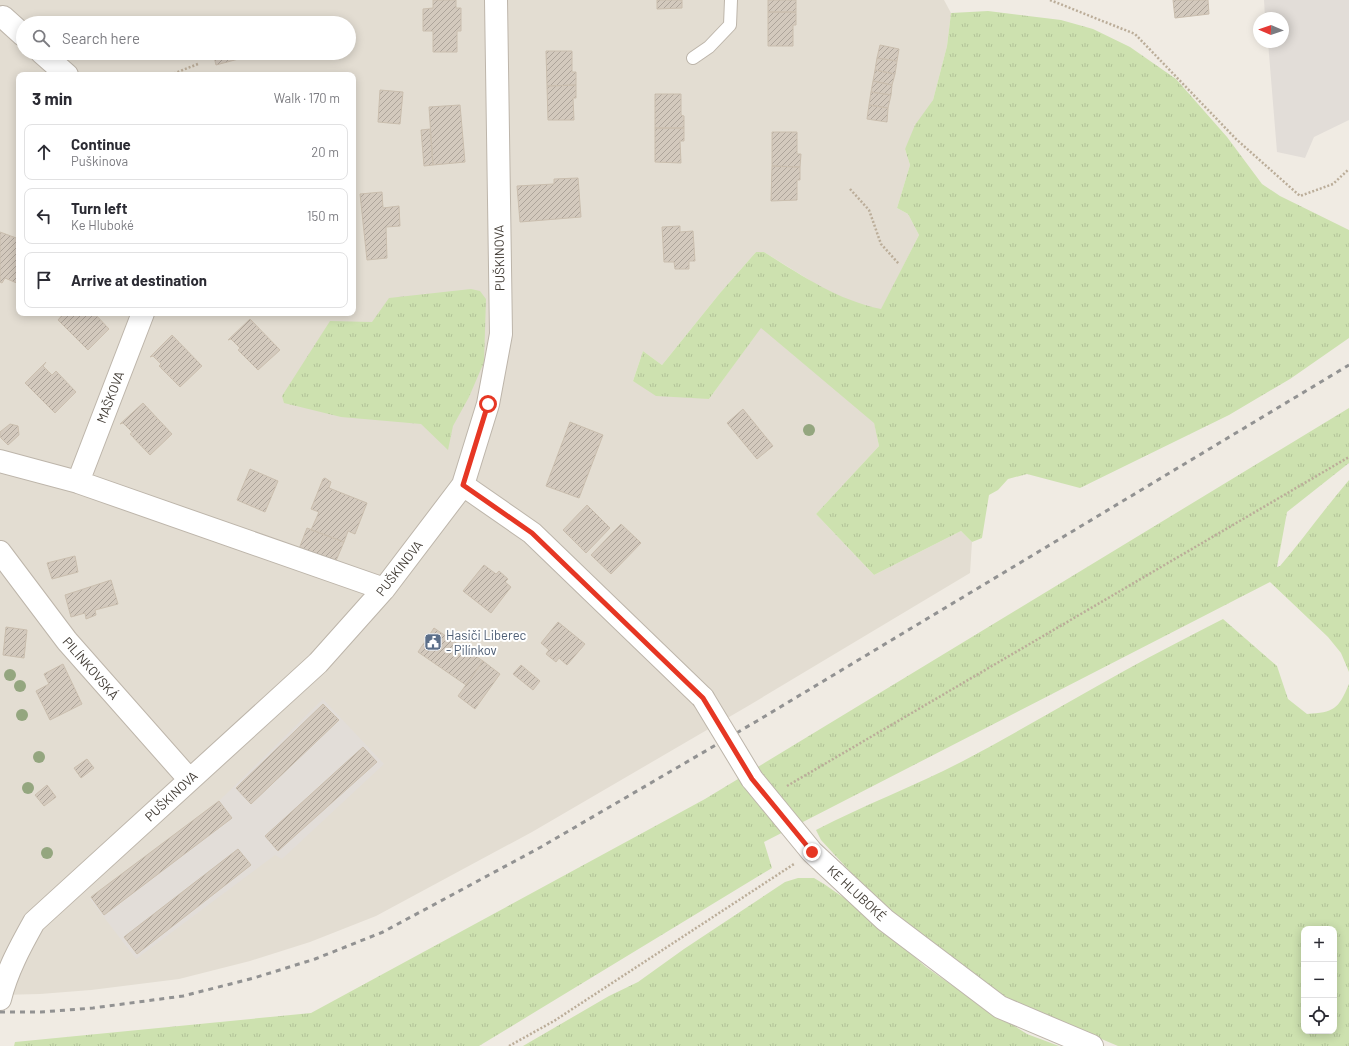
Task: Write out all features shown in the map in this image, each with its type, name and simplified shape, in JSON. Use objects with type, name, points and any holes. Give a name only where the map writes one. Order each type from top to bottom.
[{"type":"street","name":"PUŠKINOVA","points":[[0,999],[4,982],[16,954],[34,922],[189,779],[318,663],[384,588],[463,485],[488,404],[500,334],[496,0]]},
{"type":"street","points":[[4,14],[16,27]]},
{"type":"street","points":[[50,60],[64,72]]},
{"type":"street","name":"MAŠKOVA","points":[[78,482],[142,316]]},
{"type":"street","points":[[0,461],[78,482],[384,588]]},
{"type":"street","name":"KE HLUBOKÉ","points":[[463,485],[532,533],[703,698],[752,779],[767,798],[812,852],[884,920],[1000,1007],[1092,1046]]},
{"type":"street","name":"PILÍNKOVSKÁ","points":[[0,552],[67,641],[189,779]]},
{"type":"lane","points":[[693,58],[709,47],[730,25],[731,0]]},
{"type":"path","points":[[1050,0],[1135,34],[1236,139],[1300,196],[1333,184],[1349,169]]},
{"type":"path","points":[[178,72],[198,64]]},
{"type":"path","points":[[850,189],[869,210],[881,244],[891,258],[899,264]]},
{"type":"path","points":[[767,798],[1349,457]]},
{"type":"path","points":[[509,1046],[554,1020],[812,852]]},
{"type":"shaded area","points":[[0,0],[944,0],[951,13],[947,46],[933,100],[905,149],[910,165],[897,208],[908,214],[919,235],[881,310],[856,303],[827,291],[764,252],[756,252],[720,293],[662,365],[643,351],[633,381],[709,399],[761,327],[874,422],[879,446],[816,514],[874,575],[961,531],[972,542],[970,573],[748,706],[532,832],[376,916],[310,942],[250,961],[179,979],[91,990],[0,995]]},
{"type":"shaded area","points":[[1264,0],[1349,0],[1349,120],[1314,137],[1305,158],[1277,152],[1268,48],[1289,48],[1289,12],[1265,12]]},
{"type":"shaded area","points":[[323,699],[384,764],[282,859],[275,855],[136,959],[90,899],[91,897],[219,801]]},
{"type":"green space","points":[[988,11],[1061,20],[1093,29],[1130,47],[1176,79],[1227,137],[1262,184],[1280,196],[1349,230],[1349,338],[1290,379],[1229,415],[1080,488],[1027,474],[1008,479],[998,490],[989,495],[982,538],[972,542],[961,531],[874,575],[816,514],[879,446],[874,423],[761,328],[709,399],[656,396],[633,381],[643,351],[662,365],[720,293],[756,252],[764,252],[820,286],[849,300],[881,309],[919,235],[908,214],[897,208],[910,165],[905,149],[915,125],[933,100],[947,46],[951,13]]},
{"type":"green space","points":[[471,289],[480,291],[486,299],[484,362],[469,397],[453,426],[448,450],[421,424],[341,417],[284,403],[282,396],[330,321],[372,322],[389,298]]},
{"type":"green space","points":[[1349,408],[1349,463],[1287,512],[1277,567],[1280,566],[1349,480],[1349,672],[1341,653],[1328,637],[1270,582],[764,842],[772,868],[479,1046],[14,1046],[15,1042],[311,1013],[705,799]]},
{"type":"green space","points":[[1223,619],[1277,666],[1288,699],[1307,714],[1323,712],[1334,708],[1342,699],[1349,684],[1349,1046],[1118,1046],[1002,997],[905,926],[867,890],[821,840],[816,830],[963,761],[1136,664]]},
{"type":"green space","points":[[798,878],[814,878],[824,884],[860,909],[926,967],[966,995],[1027,1034],[1059,1046],[523,1046],[609,996],[638,982],[684,949],[785,882]]},
{"type":"building","points":[[433,0],[456,0],[456,8],[461,8],[461,31],[457,31],[457,52],[433,52],[433,31],[423,31],[423,9],[433,8]]},
{"type":"building","points":[[657,0],[682,0],[682,8],[657,9]]},
{"type":"building","points":[[768,0],[796,0],[796,12],[768,12]]},
{"type":"building","points":[[1173,0],[1208,0],[1209,14],[1175,18]]},
{"type":"building","points":[[768,12],[796,12],[796,25],[793,25],[793,46],[768,46]]},
{"type":"building","points":[[880,45],[899,49],[897,61],[877,58]]},
{"type":"building","points":[[546,51],[572,51],[572,72],[576,72],[576,85],[547,86]]},
{"type":"building","points":[[877,58],[897,61],[895,74],[875,70]]},
{"type":"building","points":[[215,60],[235,60],[216,65]]},
{"type":"building","points":[[875,70],[895,74],[892,85],[873,81]]},
{"type":"building","points":[[873,81],[892,85],[891,95],[871,92]]},
{"type":"building","points":[[576,85],[576,98],[573,98],[574,120],[548,120],[547,86]]},
{"type":"building","points":[[380,90],[403,92],[400,124],[378,122]]},
{"type":"building","points":[[871,92],[891,95],[888,108],[869,105]]},
{"type":"building","points":[[655,94],[681,94],[681,115],[684,116],[684,128],[655,128]]},
{"type":"building","points":[[460,105],[465,162],[433,165],[429,107]]},
{"type":"building","points":[[869,105],[888,108],[887,122],[867,119]]},
{"type":"building","points":[[655,128],[684,128],[684,141],[680,141],[681,163],[655,162]]},
{"type":"building","points":[[430,129],[433,165],[424,166],[421,130]]},
{"type":"building","points":[[772,132],[797,132],[797,154],[801,154],[800,167],[772,166]]},
{"type":"building","points":[[772,166],[800,167],[800,180],[797,180],[797,200],[771,201]]},
{"type":"building","points":[[578,178],[581,217],[520,222],[517,186],[554,184],[554,179]]},
{"type":"building","points":[[382,192],[383,208],[399,206],[400,226],[386,227],[387,258],[367,260],[360,194]]},
{"type":"building","points":[[680,226],[680,232],[693,231],[695,261],[689,261],[689,269],[675,269],[674,262],[664,262],[662,227]]},
{"type":"building","points":[[0,232],[16,238],[16,283],[5,278],[2,283],[0,282]]},
{"type":"building","points":[[61,316],[97,316],[109,329],[88,350],[58,320]]},
{"type":"building","points":[[250,319],[280,350],[258,370],[238,350],[240,348],[231,339],[228,340]]},
{"type":"building","points":[[172,335],[202,366],[180,387],[159,366],[161,364],[153,356],[150,357]]},
{"type":"building","points":[[46,362],[43,366],[52,375],[56,371],[76,392],[55,413],[25,383]]},
{"type":"building","points":[[143,403],[172,434],[150,455],[130,434],[132,432],[123,423],[120,424]]},
{"type":"building","points":[[743,409],[773,446],[757,459],[727,423]]},
{"type":"building","points":[[570,422],[603,435],[579,498],[546,486]]},
{"type":"building","points":[[10,424],[18,426],[19,435],[8,445],[0,437],[0,432]]},
{"type":"building","points":[[250,469],[278,481],[265,512],[237,500]]},
{"type":"building","points":[[325,478],[331,482],[329,488],[367,503],[355,534],[348,531],[344,542],[311,530],[319,512],[311,509],[323,479]]},
{"type":"building","points":[[587,505],[610,528],[586,553],[563,530]]},
{"type":"building","points":[[621,524],[641,543],[611,574],[591,555]]},
{"type":"building","points":[[307,528],[344,542],[335,563],[299,549]]},
{"type":"building","points":[[75,556],[78,572],[52,579],[47,563]]},
{"type":"building","points":[[484,565],[496,574],[499,571],[508,579],[505,582],[511,587],[491,613],[463,591]]},
{"type":"building","points":[[111,580],[118,604],[95,610],[96,615],[86,619],[85,613],[71,617],[65,595]]},
{"type":"building","points":[[558,622],[585,644],[567,665],[559,658],[556,662],[546,654],[549,650],[541,643]]},
{"type":"building","points":[[6,627],[27,630],[24,658],[3,655]]},
{"type":"building","points":[[434,628],[483,661],[466,685],[418,652]]},
{"type":"building","points":[[483,661],[500,674],[475,709],[458,696]]},
{"type":"building","points":[[63,664],[82,704],[50,720],[36,691],[49,684],[44,674]]},
{"type":"building","points":[[521,665],[540,681],[533,690],[513,674]]},
{"type":"building","points":[[323,704],[339,720],[251,804],[236,788]]},
{"type":"building","points":[[363,747],[377,762],[278,851],[265,836]]},
{"type":"building","points":[[87,759],[94,768],[81,778],[74,768]]},
{"type":"building","points":[[47,785],[56,797],[44,806],[35,795]]},
{"type":"building","points":[[219,801],[232,818],[104,915],[91,897]]},
{"type":"building","points":[[238,849],[251,865],[137,954],[124,937]]},
{"type":"railway","points":[[0,1012],[41,1012],[93,1008],[183,996],[254,978],[315,959],[383,932],[541,847],[757,721],[1349,365]]},
{"type":"place","name":"Hasiči Liberec - Pilínkov","points":[[433,642]]},
{"type":"route","points":[[488,404],[463,485],[532,533],[703,698],[752,779],[812,852]]}]
